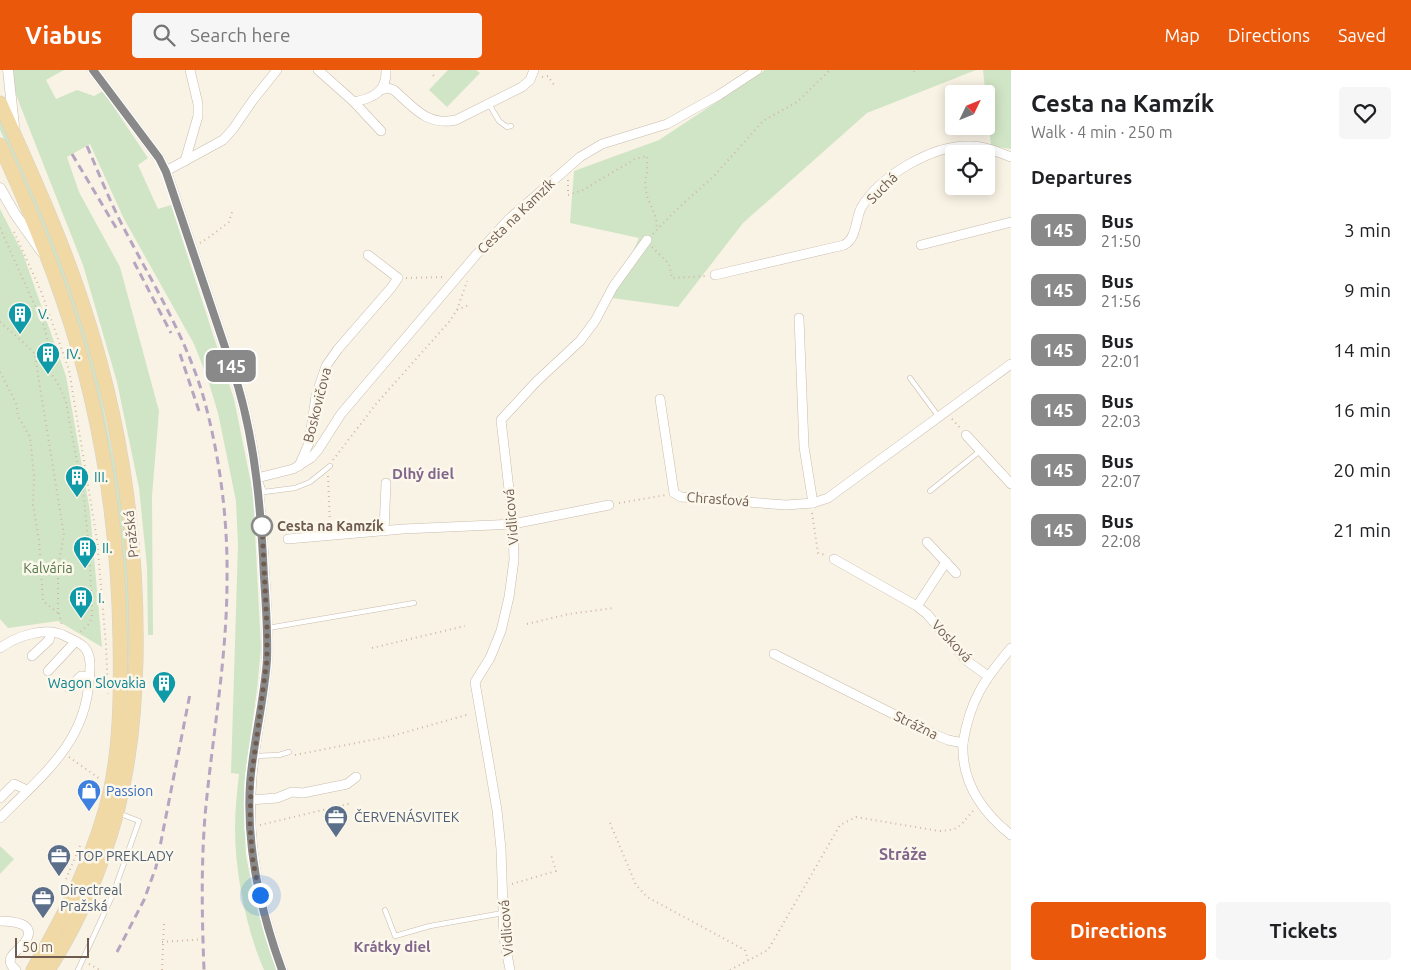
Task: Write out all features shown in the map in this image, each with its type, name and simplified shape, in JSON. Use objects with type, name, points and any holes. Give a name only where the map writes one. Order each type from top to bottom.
[{"type":"main road","name":"Pražská","points":[[0,103],[66,258],[87,319],[108,397],[125,490],[135,578],[136,679],[130,748],[117,813],[93,882],[73,926],[48,970]]},
{"type":"main road","name":"Pražská","points":[[0,145],[36,226],[81,358],[92,400],[106,472],[117,567],[120,682],[119,714],[112,778],[100,828],[85,867],[63,917],[33,970]]},
{"type":"street","points":[[8,70],[16,140]]},
{"type":"street","points":[[93,70],[154,151],[166,172],[239,391],[246,418],[257,478],[262,525],[267,628],[265,672],[250,800],[251,847],[257,881],[282,970]]},
{"type":"street","points":[[185,161],[198,116],[198,104],[190,70]]},
{"type":"street","points":[[166,172],[223,140],[277,70]]},
{"type":"street","points":[[318,70],[354,102],[381,131]]},
{"type":"street","points":[[381,90],[386,78],[386,70]]},
{"type":"street","name":"Cesta na Kamzík","points":[[257,478],[280,473],[298,466],[311,458],[341,414],[461,272],[508,220],[580,157],[602,144],[667,124],[719,96],[757,70]]},
{"type":"street","points":[[354,102],[367,99],[388,88],[394,90],[425,117],[438,122],[456,120],[522,87],[536,73]]},
{"type":"street","name":"Suchá","points":[[715,275],[844,245],[852,237],[861,209],[878,187],[908,164],[932,154],[948,149],[972,146],[989,149],[1011,157]]},
{"type":"street","points":[[0,188],[15,214],[50,264]]},
{"type":"street","points":[[921,244],[1011,222]]},
{"type":"street","name":"Vidlicová","points":[[510,970],[504,938],[501,849],[497,810],[475,682],[490,658],[498,640],[512,596],[513,524],[501,420],[536,382],[580,341],[595,321],[613,287],[647,240]]},
{"type":"street","points":[[368,255],[398,278]]},
{"type":"street","name":"Boskovičova","points":[[298,466],[309,444],[316,396],[326,366],[398,278]]},
{"type":"street","points":[[799,318],[804,447],[813,503]]},
{"type":"street","name":"Chrasťová","points":[[674,493],[681,497],[786,505],[813,503],[828,498],[1011,364]]},
{"type":"street","points":[[660,399],[674,493]]},
{"type":"street","points":[[966,435],[1011,484]]},
{"type":"street","points":[[384,531],[386,482]]},
{"type":"street","points":[[288,539],[384,531],[513,524],[609,505]]},
{"type":"street","points":[[927,542],[956,573]]},
{"type":"street","name":"Vosková","points":[[834,559],[928,614],[963,657],[988,676]]},
{"type":"street","points":[[917,606],[946,562]]},
{"type":"street","points":[[0,648],[23,636],[44,632],[69,638],[85,647],[90,660],[90,677],[85,708],[81,722],[73,737],[63,753],[0,818]]},
{"type":"street","points":[[32,656],[49,640],[51,633]]},
{"type":"street","points":[[48,671],[69,638]]},
{"type":"street","points":[[1011,648],[988,676],[971,708],[963,743],[964,767],[974,794],[992,818],[1011,835]]},
{"type":"street","name":"Strážna","points":[[774,654],[929,732],[948,740],[963,743]]},
{"type":"street","points":[[69,688],[81,676],[90,677]]},
{"type":"street","points":[[250,800],[277,798],[292,792],[303,793],[347,784],[356,777]]},
{"type":"street","points":[[0,798],[14,784],[27,790]]},
{"type":"street","points":[[0,921],[18,922],[23,924],[27,930],[28,936],[25,943],[14,952],[10,960],[16,970]]},
{"type":"lane","points":[[487,105],[499,121],[507,127],[511,126]]},
{"type":"lane","points":[[910,378],[942,414]]},
{"type":"lane","points":[[930,491],[981,451]]},
{"type":"lane","points":[[257,478],[264,492],[295,488],[310,482],[330,466]]},
{"type":"lane","points":[[267,628],[414,604]]},
{"type":"lane","points":[[254,756],[279,755],[289,752]]},
{"type":"lane","points":[[78,970],[113,894],[139,821],[117,813]]},
{"type":"lane","points":[[385,910],[395,936],[430,926],[503,913]]},
{"type":"path","points":[[715,275],[672,278],[669,264],[654,251],[647,240],[675,211],[714,176],[763,121],[797,102],[830,70]]},
{"type":"path","points":[[536,73],[548,76],[554,85]]},
{"type":"path","points":[[433,75],[436,78]]},
{"type":"path","points":[[568,178],[568,195],[583,190],[635,159],[647,156],[645,184],[647,196],[656,218],[657,230]]},
{"type":"path","points":[[198,244],[229,222],[233,209]]},
{"type":"path","points":[[0,228],[44,326],[48,342],[35,356]]},
{"type":"path","points":[[14,230],[41,291],[69,370],[98,540],[108,697]]},
{"type":"path","points":[[331,536],[328,475],[330,466],[341,448],[376,404],[450,322],[457,310],[470,273]]},
{"type":"path","points":[[398,278],[438,276]]},
{"type":"path","points":[[457,310],[469,305]]},
{"type":"path","points":[[0,322],[26,344],[49,370],[62,388],[66,403],[84,498],[90,563],[92,618],[85,628],[69,638],[59,614],[58,567],[64,536],[35,356]]},
{"type":"path","points":[[0,372],[16,403],[18,416],[30,437],[34,476],[33,505],[39,540],[43,601],[59,614]]},
{"type":"path","points":[[942,414],[966,435]]},
{"type":"path","name":"Chrasťová","points":[[609,505],[674,493]]},
{"type":"path","points":[[813,503],[812,515],[818,553]]},
{"type":"path","points":[[527,624],[569,614],[614,608]]},
{"type":"path","points":[[372,648],[465,626]]},
{"type":"path","points":[[295,755],[392,736],[480,712]]},
{"type":"path","points":[[73,760],[102,780]]},
{"type":"path","points":[[96,805],[90,803],[94,793],[99,794]]},
{"type":"path","points":[[250,827],[352,803]]},
{"type":"path","points":[[730,970],[768,950],[840,825],[856,817],[939,831],[952,831],[958,829],[975,809]]},
{"type":"path","points":[[610,823],[636,886],[647,897],[745,950],[748,960]]},
{"type":"path","points":[[63,887],[82,842]]},
{"type":"path","name":"Vidlicová","points":[[502,886],[556,871],[551,856]]},
{"type":"path","points":[[162,970],[164,922]]},
{"type":"path","points":[[162,942],[207,939]]},
{"type":"path","points":[[82,961],[100,970]]},
{"type":"green space","points":[[12,70],[64,70],[46,80],[56,99],[77,90],[94,96],[103,91],[148,158],[138,165],[158,209],[171,205],[234,399],[253,493],[261,648],[245,778],[246,856],[254,895],[277,970],[264,970],[252,937],[239,882],[235,821],[239,774],[231,773],[238,545],[236,501],[218,413],[194,344],[123,217],[90,144],[67,157],[79,192],[120,267],[159,411],[152,496],[153,635],[148,635],[147,567],[139,488],[117,382],[83,265],[14,89]]},
{"type":"green space","points":[[448,70],[476,70],[480,73],[447,107],[429,90]]},
{"type":"green space","points":[[765,70],[976,70],[867,113],[743,223],[678,307],[612,298],[639,238],[570,223],[574,171],[659,140]]},
{"type":"green space","points":[[983,70],[1011,70],[1011,149],[991,145],[990,135],[995,135],[995,85],[985,85]]},
{"type":"green space","points":[[0,118],[58,253],[80,317],[98,382],[121,495],[127,552],[130,626],[127,698],[115,495],[32,201],[0,130]]},
{"type":"green space","name":"Kalvária","points":[[0,209],[23,254],[66,376],[90,511],[102,647],[58,621],[8,628],[0,619]]},
{"type":"green space","points":[[0,846],[14,859],[0,874]]},
{"type":"railway","points":[[87,146],[117,214],[170,315],[189,356],[204,399],[219,466],[226,535],[226,610],[225,640],[205,816],[202,893],[204,970]]},
{"type":"railway","points":[[72,154],[118,231]]},
{"type":"railway","points":[[134,262],[171,333]]},
{"type":"railway","points":[[180,354],[199,411]]},
{"type":"railway","points":[[117,952],[144,900],[156,867],[190,694]]},
{"type":"bus line","name":"145","points":[[93,70],[159,158],[166,172],[238,386],[256,464],[262,525],[267,660],[250,786],[250,842],[260,895],[282,970]]},
{"type":"place","name":"V.","points":[[20,335]]},
{"type":"place","name":"IV.","points":[[48,375]]},
{"type":"place","name":"III.","points":[[77,498]]},
{"type":"place","name":"Cesta na Kamzík","points":[[262,526]]},
{"type":"place","name":"II.","points":[[85,569]]},
{"type":"place","name":"I.","points":[[81,619]]},
{"type":"place","name":"Wagon Slovakia","points":[[164,704]]},
{"type":"place","name":"Passion","points":[[89,812]]},
{"type":"place","name":"ČERVENÁSVITEK","points":[[336,838]]},
{"type":"place","name":"TOP PREKLADY","points":[[59,877]]},
{"type":"place","name":"Directreal Pražská","points":[[43,919]]},
{"type":"district","name":"Dlhý diel","points":[[423,474]]},
{"type":"district","name":"Stráže","points":[[903,854]]},
{"type":"district","name":"Krátky diel","points":[[392,947]]},
{"type":"route","points":[[260,895],[250,842],[250,786],[267,660],[262,526]]}]
